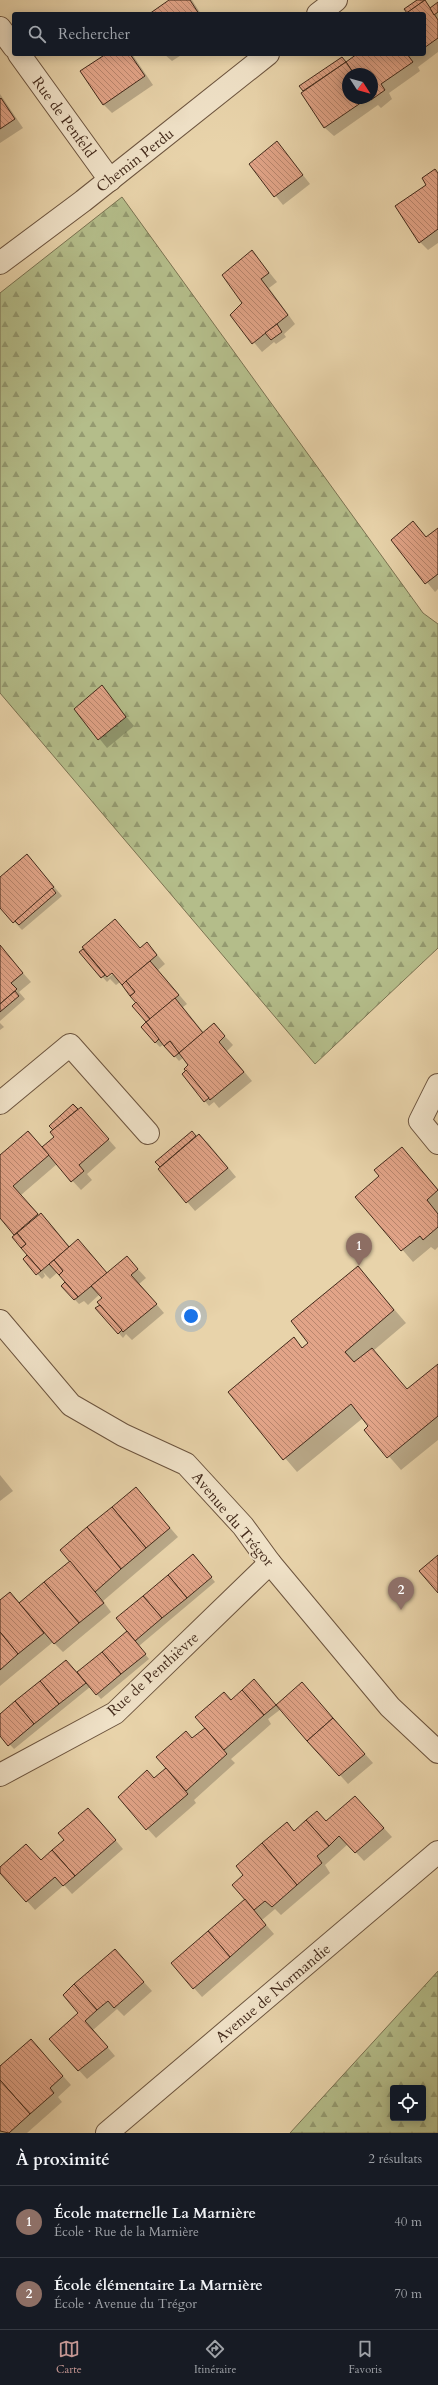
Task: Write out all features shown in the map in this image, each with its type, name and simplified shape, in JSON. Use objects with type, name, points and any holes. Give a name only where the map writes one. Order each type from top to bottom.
[{"type":"street","points":[[321,12],[336,0]]},
{"type":"street","points":[[0,28],[12,44]]},
{"type":"street","name":"Rue de Penfeld","points":[[20,56],[110,180]]},
{"type":"street","name":"Chemin Perdu","points":[[0,263],[110,180],[265,56]]},
{"type":"street","points":[[0,1103],[70,1045],[148,1133]]},
{"type":"street","points":[[438,1085],[420,1121],[438,1144]]},
{"type":"street","name":"Avenue du Trégor","points":[[0,1321],[71,1405],[122,1435],[186,1464],[243,1526],[270,1564],[390,1708],[438,1752]]},
{"type":"street","name":"Rue de Penthièvre","points":[[0,1775],[114,1713],[270,1564]]},
{"type":"street","name":"Avenue de Normandie","points":[[107,2133],[438,1852]]},
{"type":"green space","points":[[122,197],[423,613],[438,624],[438,948],[315,1064],[0,693],[0,293]]},
{"type":"green space","points":[[438,1971],[438,2133],[290,2133]]},
{"type":"building","points":[[169,0],[190,0],[198,12],[152,12]]},
{"type":"building","points":[[417,0],[425,0],[408,12],[406,12],[404,9]]},
{"type":"building","points":[[425,0],[438,20],[438,38],[426,47],[426,12],[408,12]]},
{"type":"building","points":[[438,2],[438,12],[434,15],[430,8]]},
{"type":"building","points":[[103,56],[131,56],[145,76],[103,105],[80,71]]},
{"type":"building","points":[[354,56],[408,56],[413,62],[381,84],[385,90],[378,95],[378,68],[350,68],[346,62]]},
{"type":"building","points":[[342,57],[346,62],[303,91],[299,86]]},
{"type":"building","points":[[346,62],[350,68],[342,68],[342,104],[359,104],[324,128],[301,93]]},
{"type":"building","points":[[1,98],[15,119],[0,129],[0,99]]},
{"type":"building","points":[[277,141],[303,175],[274,197],[249,164]]},
{"type":"building","points":[[435,169],[438,173],[438,229],[419,243],[395,206],[426,185],[422,178]]},
{"type":"building","points":[[252,250],[269,273],[261,279],[288,315],[252,344],[230,315],[242,303],[222,275]]},
{"type":"building","points":[[277,324],[282,332],[271,340],[265,333]]},
{"type":"building","points":[[413,521],[426,537],[438,528],[438,574],[425,584],[391,540]]},
{"type":"building","points":[[102,685],[126,717],[98,740],[74,709]]},
{"type":"building","points":[[27,854],[54,887],[13,923],[0,908],[0,877]]},
{"type":"building","points":[[52,888],[56,893],[19,925],[15,921]]},
{"type":"building","points":[[115,919],[140,948],[147,942],[157,955],[122,985],[112,973],[107,977],[82,947]]},
{"type":"building","points":[[0,945],[23,973],[11,983],[17,989],[0,1004]]},
{"type":"building","points":[[83,949],[105,975],[101,978],[79,952]]},
{"type":"building","points":[[150,961],[179,995],[150,1019],[130,996],[135,992],[126,981]]},
{"type":"building","points":[[126,981],[135,992],[130,996],[122,985]]},
{"type":"building","points":[[15,991],[19,996],[0,1012],[0,1004]]},
{"type":"building","points":[[175,998],[203,1033],[179,1053],[170,1041],[164,1046],[146,1022]]},
{"type":"building","points":[[136,1002],[150,1019],[146,1022],[132,1006]]},
{"type":"building","points":[[146,1022],[159,1039],[155,1043],[141,1027]]},
{"type":"building","points":[[214,1023],[225,1036],[219,1042],[244,1072],[210,1100],[184,1069],[188,1065],[179,1053]]},
{"type":"building","points":[[170,1041],[179,1053],[174,1057],[164,1046]]},
{"type":"building","points":[[186,1070],[209,1098],[204,1102],[182,1074]]},
{"type":"building","points":[[73,1104],[78,1109],[53,1130],[49,1126]]},
{"type":"building","points":[[81,1107],[109,1139],[79,1165],[84,1171],[71,1182],[42,1147],[54,1137],[50,1132]]},
{"type":"building","points":[[28,1131],[49,1155],[13,1186],[38,1214],[14,1235],[0,1218],[0,1155]]},
{"type":"building","points":[[192,1131],[196,1136],[160,1167],[155,1162]]},
{"type":"building","points":[[199,1134],[228,1168],[186,1203],[158,1169]]},
{"type":"building","points":[[402,1147],[438,1190],[427,1200],[438,1214],[438,1227],[423,1240],[420,1236],[401,1251],[355,1197],[379,1176],[374,1170]]},
{"type":"building","points":[[41,1213],[69,1247],[41,1271],[21,1248],[26,1244],[17,1233]]},
{"type":"building","points":[[17,1233],[26,1244],[21,1248],[12,1237]]},
{"type":"building","points":[[78,1239],[107,1273],[78,1297],[59,1275],[63,1271],[54,1260]]},
{"type":"building","points":[[27,1255],[41,1271],[36,1275],[23,1259]]},
{"type":"building","points":[[127,1256],[138,1269],[131,1275],[157,1304],[123,1332],[97,1302],[102,1298],[91,1286]]},
{"type":"building","points":[[54,1260],[63,1271],[59,1275],[49,1264]]},
{"type":"building","points":[[358,1266],[394,1310],[345,1352],[354,1362],[372,1348],[407,1389],[438,1364],[438,1416],[387,1458],[364,1430],[368,1426],[351,1404],[283,1460],[228,1392],[294,1337],[302,1348],[308,1343],[291,1321]]},
{"type":"building","points":[[65,1282],[78,1297],[74,1300],[61,1286]]},
{"type":"building","points":[[100,1305],[122,1330],[118,1334],[95,1308]]},
{"type":"building","points":[[136,1487],[170,1528],[146,1548],[112,1507]]},
{"type":"building","points":[[112,1507],[146,1548],[121,1569],[87,1527]]},
{"type":"building","points":[[87,1527],[121,1569],[95,1592],[60,1550]]},
{"type":"building","points":[[193,1554],[212,1577],[187,1598],[168,1575]]},
{"type":"building","points":[[438,1555],[438,1593],[419,1571]]},
{"type":"building","points":[[70,1561],[104,1603],[79,1623],[44,1582]]},
{"type":"building","points":[[168,1575],[187,1598],[162,1618],[143,1596]]},
{"type":"building","points":[[44,1582],[79,1623],[54,1644],[19,1603]]},
{"type":"building","points":[[10,1592],[44,1633],[18,1654],[0,1632],[0,1600]]},
{"type":"building","points":[[143,1596],[162,1618],[135,1641],[116,1618]]},
{"type":"building","points":[[127,1631],[146,1654],[121,1674],[102,1652]]},
{"type":"building","points":[[0,1632],[18,1654],[0,1670]]},
{"type":"building","points":[[102,1652],[121,1674],[96,1695],[77,1672]]},
{"type":"building","points":[[66,1660],[86,1683],[59,1704],[40,1681]]},
{"type":"building","points":[[254,1679],[276,1705],[264,1715],[242,1690]]},
{"type":"building","points":[[40,1681],[59,1704],[34,1724],[15,1701]]},
{"type":"building","points":[[302,1682],[333,1718],[307,1741],[276,1705]]},
{"type":"building","points":[[242,1690],[264,1715],[224,1750],[195,1717],[224,1692],[231,1700]]},
{"type":"building","points":[[15,1701],[34,1724],[8,1746],[0,1736],[0,1714]]},
{"type":"building","points":[[333,1718],[365,1754],[339,1776],[307,1741]]},
{"type":"building","points":[[205,1728],[227,1754],[186,1791],[156,1757],[186,1731],[192,1738]]},
{"type":"building","points":[[166,1768],[188,1794],[146,1830],[118,1797],[147,1770],[154,1778]]},
{"type":"building","points":[[355,1796],[384,1828],[355,1853],[339,1836],[329,1846],[306,1820],[317,1811],[326,1821]]},
{"type":"building","points":[[88,1808],[116,1840],[75,1876],[52,1850],[64,1840],[58,1833]]},
{"type":"building","points":[[306,1820],[329,1846],[317,1856],[322,1863],[297,1885],[262,1843],[287,1822],[294,1831]]},
{"type":"building","points":[[262,1843],[297,1885],[272,1907],[265,1901],[254,1910],[232,1885],[243,1875],[236,1866]]},
{"type":"building","points":[[26,1844],[41,1860],[52,1850],[75,1876],[63,1886],[55,1877],[26,1902],[0,1873],[0,1867]]},
{"type":"building","points":[[245,1899],[266,1925],[230,1957],[208,1931]]},
{"type":"building","points":[[208,1931],[230,1957],[193,1989],[171,1963]]},
{"type":"building","points":[[115,1949],[144,1982],[114,2008],[108,2001],[97,2010],[74,1984]]},
{"type":"building","points":[[74,1984],[97,2010],[85,2021],[108,2047],[78,2071],[49,2039],[78,2013],[63,1995]]},
{"type":"building","points":[[31,2039],[63,2076],[50,2088],[54,2093],[30,2114],[0,2080],[0,2066]]},
{"type":"building","points":[[0,2080],[30,2114],[9,2133],[0,2131]]},
{"type":"place","name":"École maternelle La Marnière","points":[[359,1266]]},
{"type":"place","name":"École élémentaire La Marnière","points":[[401,1610]]}]
